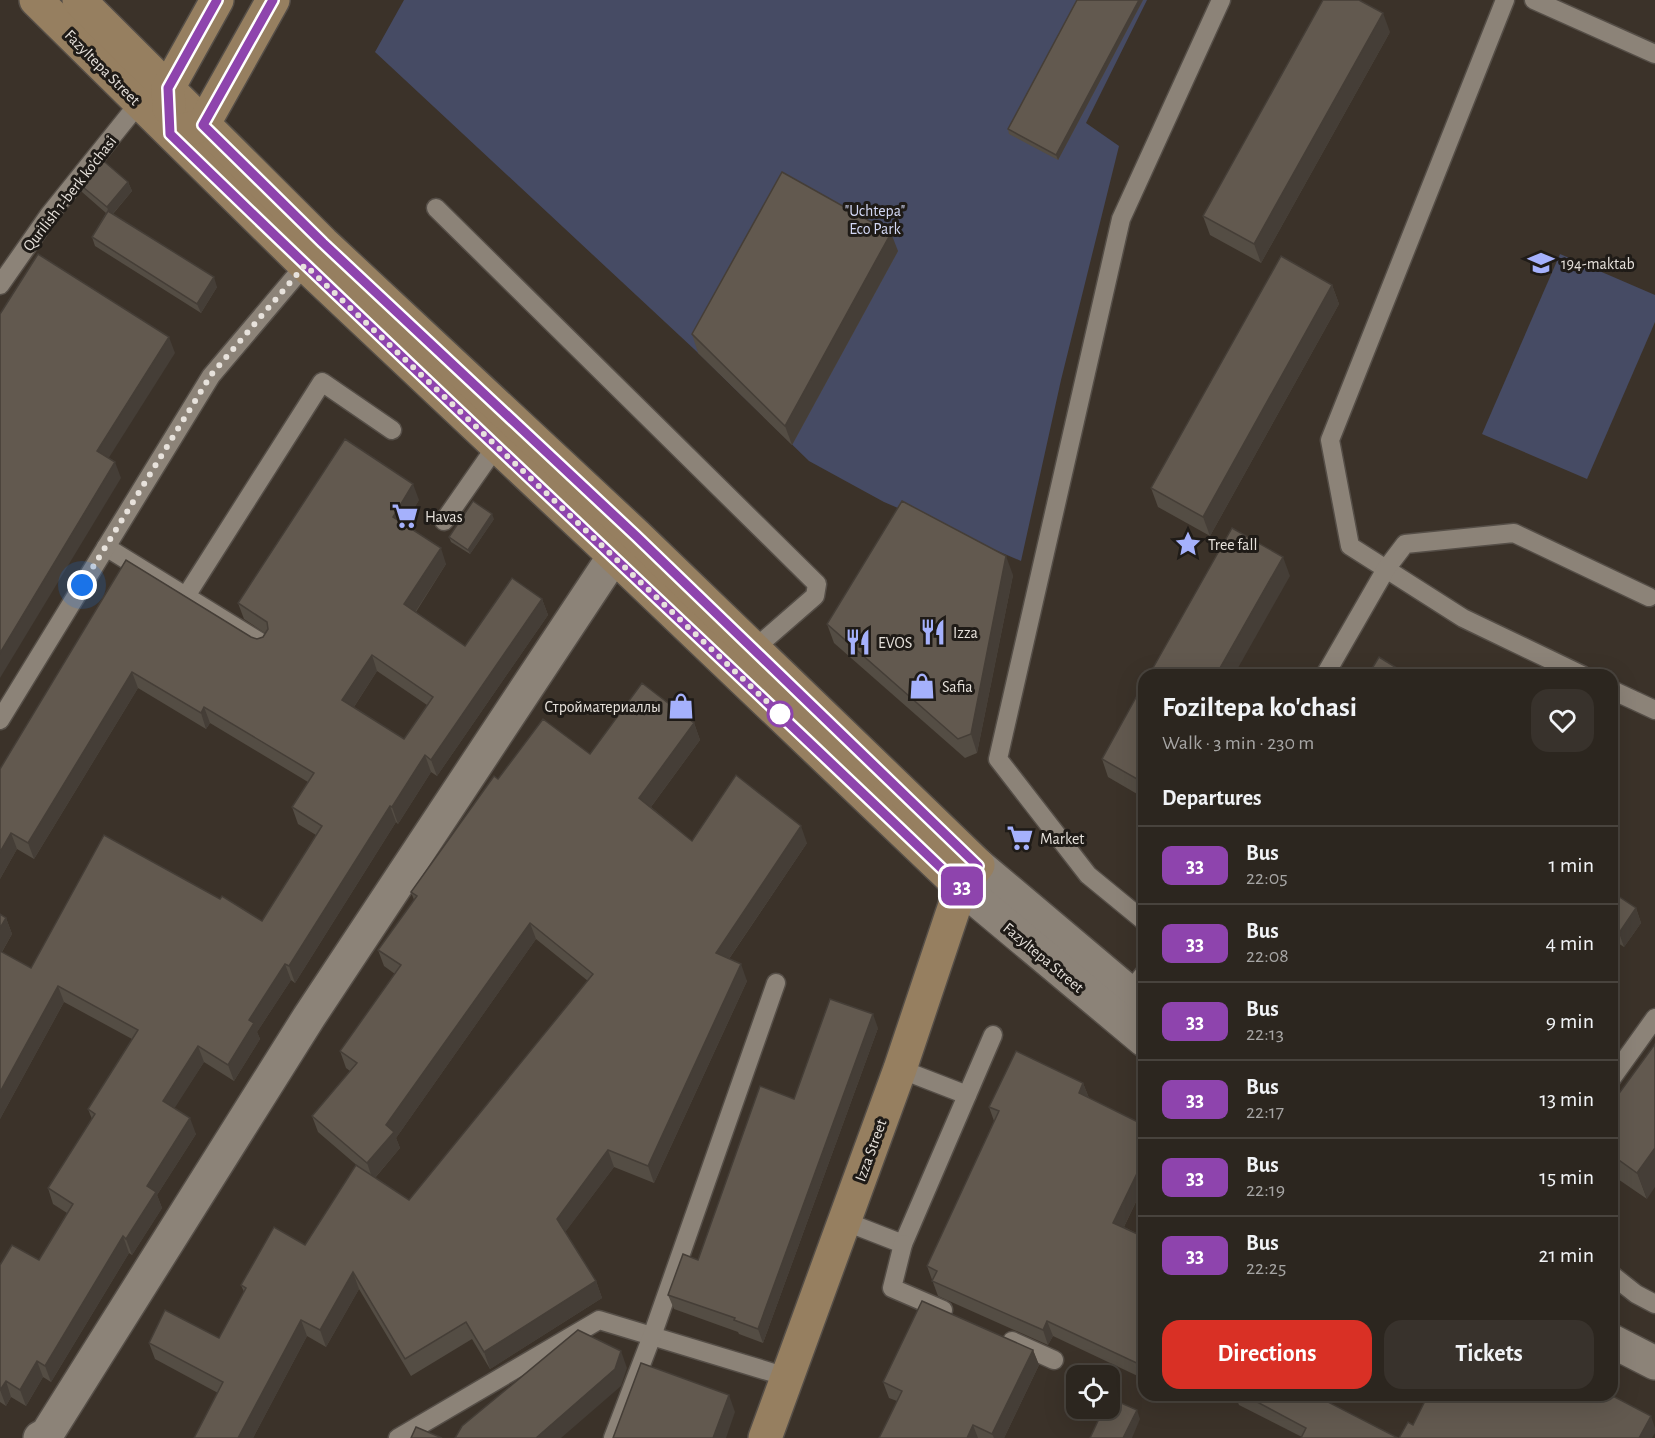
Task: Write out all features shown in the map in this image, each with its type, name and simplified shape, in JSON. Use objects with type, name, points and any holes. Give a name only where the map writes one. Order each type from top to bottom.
[{"type":"main road","name":"Fazyltepa Street","points":[[36,0],[170,134],[314,254],[625,546],[969,876]]},
{"type":"main road","name":"Fazyltepa Street","points":[[79,0],[203,125],[314,254],[497,445],[754,649],[969,876]]},
{"type":"main road","points":[[217,0],[168,88],[170,134],[203,125],[273,0]]},
{"type":"main road","name":"Izza Street","points":[[765,1438],[969,876]]},
{"type":"street","points":[[40,1438],[47,1434],[309,1017],[625,546]]},
{"type":"street","name":"Fazyltepa Street","points":[[969,876],[1138,989]]},
{"type":"street","name":"Fazyltepa Street","points":[[969,876],[1138,1034]]},
{"type":"street","points":[[1618,1344],[1655,1363]]},
{"type":"lane","points":[[1138,916],[1088,876],[998,759],[1121,219],[1221,0]]},
{"type":"lane","points":[[1505,0],[1330,440],[1350,546],[1463,618],[1569,669]]},
{"type":"lane","points":[[1534,0],[1655,54]]},
{"type":"lane","name":"Qurilish 1-berk ko'chasi","points":[[0,285],[49,215],[139,103]]},
{"type":"lane","points":[[436,208],[818,584],[815,596],[754,649]]},
{"type":"lane","points":[[0,720],[211,375],[314,254]]},
{"type":"lane","points":[[186,596],[322,382],[392,430]]},
{"type":"lane","points":[[444,521],[497,445]]},
{"type":"lane","points":[[1328,669],[1386,569],[1405,544],[1514,533],[1653,593]]},
{"type":"lane","points":[[106,547],[263,644]]},
{"type":"lane","points":[[1618,693],[1655,710]]},
{"type":"lane","points":[[613,1438],[652,1336],[776,983]]},
{"type":"lane","points":[[1618,1070],[1655,1018]]},
{"type":"lane","points":[[957,1316],[892,1287],[903,1244],[993,1035]]},
{"type":"lane","points":[[900,1069],[967,1095]]},
{"type":"lane","points":[[843,1221],[903,1244]]},
{"type":"lane","points":[[1618,1280],[1636,1294],[1655,1304]]},
{"type":"lane","points":[[398,1438],[599,1320],[787,1377]]},
{"type":"lane","points":[[1000,1336],[1054,1360]]},
{"type":"green space","name":"\"Uchtepa\" Eco Park","points":[[404,0],[1147,0],[1086,123],[1119,146],[1061,380],[1021,561],[884,502],[809,461],[694,349],[375,52]]},
{"type":"green space","points":[[1560,254],[1655,295],[1655,322],[1587,479],[1482,434]]},
{"type":"building","points":[[1077,0],[1139,0],[1056,155],[1008,129]]},
{"type":"building","points":[[1323,0],[1359,0],[1383,13],[1254,244],[1203,216]]},
{"type":"building","points":[[99,157],[128,182],[107,207],[78,183]]},
{"type":"building","points":[[782,172],[891,233],[785,426],[692,334]]},
{"type":"building","points":[[108,211],[214,277],[197,304],[92,237]]},
{"type":"building","points":[[38,254],[169,337],[97,451],[115,462],[0,653],[0,314]]},
{"type":"building","points":[[1281,256],[1332,285],[1203,517],[1151,488]]},
{"type":"building","points":[[345,439],[413,484],[393,517],[441,548],[404,604],[465,646],[512,578],[542,599],[431,760],[425,755],[392,807],[390,806],[289,966],[285,964],[249,1020],[254,1023],[228,1065],[198,1046],[163,1101],[190,1118],[147,1186],[156,1192],[126,1239],[123,1236],[45,1366],[37,1361],[20,1390],[6,1381],[0,1390],[0,1265],[12,1245],[39,1260],[73,1204],[48,1188],[95,1114],[88,1109],[138,1030],[58,986],[0,1092],[0,951],[31,968],[104,835],[220,899],[222,896],[262,921],[322,826],[292,807],[314,773],[204,707],[201,713],[132,672],[28,843],[11,833],[0,852],[0,769],[126,560],[251,637],[257,639],[263,637],[268,629],[267,622],[238,603]],"holes":[[[372,655],[433,697],[404,739],[342,700]]]},
{"type":"building","points":[[473,501],[492,514],[468,550],[449,537]]},
{"type":"building","points":[[902,501],[1006,556],[971,734],[958,739],[827,624]]},
{"type":"building","points":[[1232,528],[1283,557],[1219,669],[1152,669]]},
{"type":"building","points":[[1379,657],[1398,669],[1372,669]]},
{"type":"building","points":[[642,683],[694,723],[639,798],[692,841],[736,775],[801,826],[716,953],[741,964],[648,1166],[608,1150],[557,1219],[596,1281],[484,1352],[466,1322],[405,1359],[353,1272],[320,1330],[301,1320],[238,1438],[194,1438],[223,1382],[149,1343],[165,1310],[219,1338],[246,1288],[241,1285],[274,1227],[305,1245],[356,1165],[409,1200],[593,974],[530,923],[386,1125],[394,1132],[367,1163],[312,1116],[357,1063],[340,1051],[401,965],[378,950],[417,896],[411,892],[494,776],[498,779],[543,719],[590,754]]},
{"type":"building","points":[[1138,694],[1138,780],[1102,759]]},
{"type":"building","points":[[1618,896],[1636,908],[1618,932]]},
{"type":"building","points":[[0,914],[6,918],[0,928]]},
{"type":"building","points":[[830,999],[873,1014],[758,1329],[734,1320],[735,1318],[668,1295],[683,1254],[698,1260],[760,1086],[794,1099]]},
{"type":"building","points":[[1655,1044],[1655,1148],[1637,1173],[1618,1159],[1618,1095]]},
{"type":"building","points":[[1016,1051],[1083,1083],[1079,1093],[1138,1122],[1138,1171],[1113,1223],[1138,1234],[1138,1364],[1047,1321],[1043,1330],[932,1281],[937,1271],[927,1266],[999,1111],[989,1107]]},
{"type":"building","points":[[922,1301],[1033,1350],[992,1434],[973,1425],[967,1438],[879,1438],[902,1391],[883,1382]]},
{"type":"building","points":[[578,1330],[621,1351],[615,1369],[536,1438],[455,1438],[462,1426]]},
{"type":"building","points":[[641,1363],[729,1395],[713,1438],[613,1438]]},
{"type":"building","points":[[1618,1399],[1651,1416],[1639,1438],[1399,1438],[1408,1422],[1413,1425],[1425,1401],[1618,1401]]},
{"type":"building","points":[[1255,1401],[1326,1401],[1398,1438],[1301,1438],[1306,1428]]},
{"type":"building","points":[[1120,1402],[1137,1410],[1123,1438],[1090,1438],[1099,1419],[1120,1419]]},
{"type":"building","points":[[416,1427],[442,1438],[411,1438]]},
{"type":"bus line","name":"33","points":[[217,0],[168,88],[170,134],[305,265],[961,887],[978,866],[636,536],[323,243],[203,125],[273,0]]},
{"type":"place","name":"194-maktab","points":[[1541,263]]},
{"type":"place","name":"Havas","points":[[405,516]]},
{"type":"place","name":"Tree fall","points":[[1188,544]]},
{"type":"place","name":"Izza","points":[[933,632]]},
{"type":"place","name":"EVOS","points":[[858,642]]},
{"type":"place","name":"Safia","points":[[922,686]]},
{"type":"place","name":"Стройматериаллы","points":[[681,706]]},
{"type":"place","name":"Market","points":[[1020,838]]},
{"type":"route","points":[[82,585],[211,375],[305,265],[780,714]]}]
